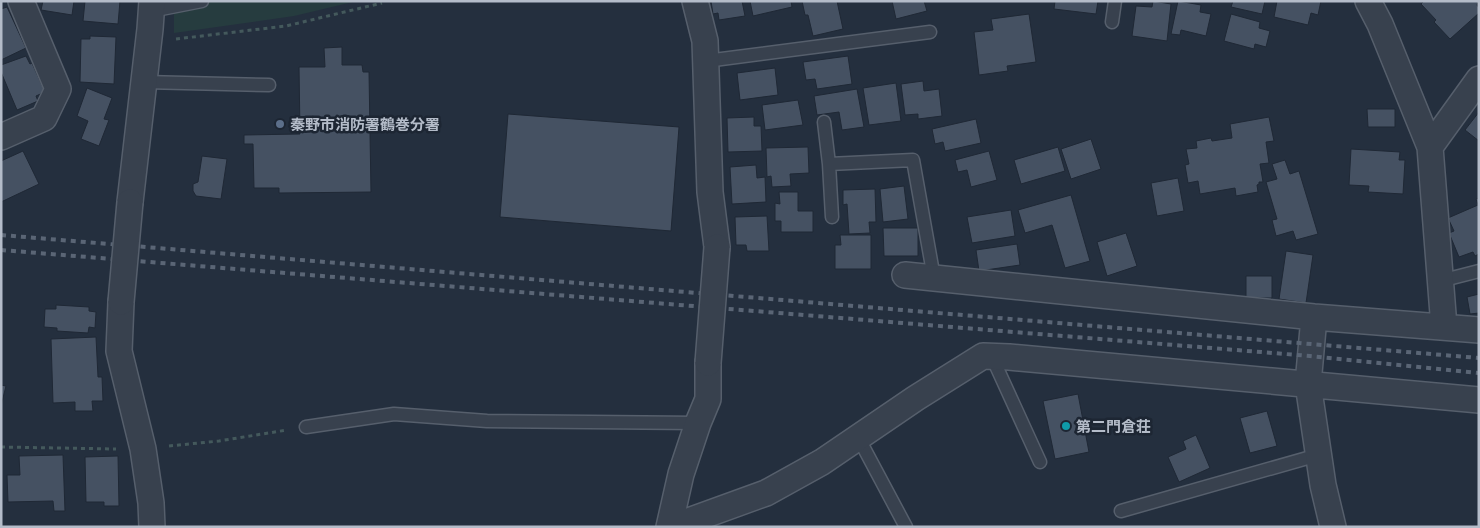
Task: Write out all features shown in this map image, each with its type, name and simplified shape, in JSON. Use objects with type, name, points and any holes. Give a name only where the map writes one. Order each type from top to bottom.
[{"type":"street","points":[[1,137],[44,118],[58,89],[21,1]]},
{"type":"street","points":[[670,527],[681,474],[708,399],[708,363],[717,247],[710,192],[705,41],[695,1]]},
{"type":"street","points":[[1368,1],[1380,24],[1430,148],[1444,327]]},
{"type":"street","points":[[152,6],[130,202],[121,302],[119,351],[143,449],[152,527]]},
{"type":"street","points":[[1430,148],[1479,79]]},
{"type":"street","points":[[905,274],[1314,317],[1479,330]]},
{"type":"street","points":[[1314,317],[1308,384],[1323,485],[1334,527]]},
{"type":"street","points":[[670,527],[766,493],[822,462],[916,398],[983,356],[1008,356],[1479,400]]},
{"type":"lane","points":[[152,6],[202,1]]},
{"type":"lane","points":[[1112,22],[1114,1]]},
{"type":"lane","points":[[706,61],[930,32]]},
{"type":"lane","points":[[144,82],[269,85]]},
{"type":"lane","points":[[824,122],[832,217]]},
{"type":"lane","points":[[829,164],[913,160],[934,278]]},
{"type":"lane","points":[[1440,281],[1479,271]]},
{"type":"lane","points":[[992,357],[1040,462]]},
{"type":"lane","points":[[306,427],[394,414],[488,421],[698,423]]},
{"type":"lane","points":[[858,437],[906,527]]},
{"type":"lane","points":[[1121,511],[1318,455]]},
{"type":"path","points":[[174,40],[286,26],[382,3]]},
{"type":"path","points":[[1,446],[143,449],[219,441],[306,427]]},
{"type":"green space","points":[[174,1],[357,1],[294,16],[174,33]]},
{"type":"building","points":[[43,1],[74,1],[72,15],[41,10]]},
{"type":"building","points":[[85,1],[120,1],[118,24],[83,21]]},
{"type":"building","points":[[711,1],[742,1],[745,16],[719,20],[718,13],[713,14]]},
{"type":"building","points":[[750,1],[791,1],[792,7],[753,16]]},
{"type":"building","points":[[802,1],[837,1],[843,29],[813,36],[808,15],[805,15]]},
{"type":"building","points":[[892,1],[924,1],[927,11],[896,19]]},
{"type":"building","points":[[1055,1],[1098,1],[1096,14],[1054,9]]},
{"type":"building","points":[[1153,1],[1171,4],[1167,41],[1132,36],[1136,6],[1152,7]]},
{"type":"building","points":[[1178,1],[1201,5],[1200,12],[1211,14],[1206,36],[1181,30],[1180,35],[1171,34]]},
{"type":"building","points":[[1233,1],[1265,1],[1262,14],[1231,7]]},
{"type":"building","points":[[1277,1],[1321,1],[1318,15],[1311,13],[1308,25],[1274,17]]},
{"type":"building","points":[[1424,1],[1479,1],[1477,5],[1479,13],[1450,39],[1421,4]]},
{"type":"building","points":[[7,7],[26,48],[1,60],[1,9]]},
{"type":"building","points":[[1029,14],[1036,62],[1007,66],[1008,71],[979,75],[974,32],[993,30],[991,19]]},
{"type":"building","points":[[1231,14],[1260,22],[1259,28],[1270,31],[1266,47],[1255,44],[1254,49],[1224,41]]},
{"type":"building","points":[[90,36],[116,37],[114,84],[80,82],[81,39],[90,39]]},
{"type":"building","points":[[342,47],[342,65],[362,65],[363,72],[369,72],[371,192],[279,193],[279,188],[254,188],[253,144],[244,144],[244,135],[300,134],[299,67],[325,67],[324,48]]},
{"type":"building","points":[[26,56],[30,64],[32,63],[45,92],[36,96],[38,101],[17,110],[1,72],[1,65]]},
{"type":"building","points":[[848,56],[852,84],[817,89],[815,79],[806,80],[803,62]]},
{"type":"building","points":[[775,68],[778,95],[740,100],[737,73]]},
{"type":"building","points":[[923,81],[924,91],[939,89],[942,116],[918,119],[918,114],[905,115],[901,84]]},
{"type":"building","points":[[896,83],[901,121],[869,125],[863,88]]},
{"type":"building","points":[[87,88],[112,98],[104,119],[109,120],[99,146],[81,139],[88,121],[77,116]]},
{"type":"building","points":[[857,89],[864,127],[842,130],[839,112],[817,115],[814,96]]},
{"type":"building","points":[[798,100],[803,125],[765,130],[762,105]]},
{"type":"building","points":[[1367,109],[1395,109],[1395,127],[1368,127]]},
{"type":"building","points":[[1479,112],[1479,141],[1465,130]]},
{"type":"building","points":[[508,114],[679,127],[671,231],[500,217]]},
{"type":"building","points":[[754,117],[754,126],[761,126],[762,151],[728,152],[727,118]]},
{"type":"building","points":[[1269,117],[1274,141],[1266,142],[1269,163],[1260,164],[1263,182],[1259,182],[1257,185],[1258,192],[1236,196],[1235,188],[1200,194],[1198,181],[1188,183],[1185,165],[1189,164],[1186,149],[1197,148],[1196,141],[1211,138],[1212,141],[1232,138],[1230,124]]},
{"type":"building","points":[[976,119],[981,143],[945,151],[943,142],[935,144],[932,129]]},
{"type":"building","points":[[1091,139],[1101,169],[1071,179],[1061,149]]},
{"type":"building","points":[[808,147],[809,173],[790,174],[791,186],[772,187],[771,176],[767,177],[766,148]]},
{"type":"building","points":[[1058,147],[1065,171],[1021,184],[1014,160]]},
{"type":"building","points":[[1351,149],[1400,152],[1399,160],[1405,160],[1403,194],[1368,192],[1369,186],[1349,185]]},
{"type":"building","points":[[23,151],[39,184],[1,202],[1,161]]},
{"type":"building","points":[[989,151],[997,180],[971,187],[967,170],[958,172],[955,160]]},
{"type":"building","points":[[202,156],[227,159],[221,199],[196,196],[193,191],[193,184],[198,182]]},
{"type":"building","points":[[1285,160],[1290,174],[1299,171],[1318,234],[1296,240],[1293,231],[1276,236],[1272,220],[1277,219],[1266,182],[1277,179],[1272,164]]},
{"type":"building","points":[[756,165],[757,178],[765,177],[766,202],[732,204],[730,167]]},
{"type":"building","points":[[1178,178],[1184,211],[1157,216],[1151,183]]},
{"type":"building","points":[[904,186],[908,219],[883,222],[880,189]]},
{"type":"building","points":[[875,189],[876,222],[869,222],[870,233],[849,234],[847,204],[843,205],[843,190]]},
{"type":"building","points":[[779,192],[798,192],[798,211],[813,211],[813,232],[781,232],[781,221],[775,221],[775,203],[780,204]]},
{"type":"building","points":[[1071,195],[1090,261],[1065,268],[1052,225],[1025,233],[1018,210]]},
{"type":"building","points":[[1479,198],[1479,254],[1475,256],[1473,252],[1459,257],[1449,233],[1454,231],[1448,218],[1478,205],[1476,199]]},
{"type":"building","points":[[1011,210],[1015,236],[972,243],[967,217]]},
{"type":"building","points":[[767,216],[769,251],[747,251],[746,245],[736,245],[735,217]]},
{"type":"building","points":[[883,228],[918,228],[918,256],[884,256]]},
{"type":"building","points":[[1126,233],[1137,266],[1107,276],[1097,242]]},
{"type":"building","points":[[840,235],[871,235],[871,269],[835,269],[835,245],[841,245]]},
{"type":"building","points":[[1017,244],[1020,265],[979,271],[976,250]]},
{"type":"building","points":[[1286,251],[1313,255],[1306,303],[1279,299]]},
{"type":"building","points":[[1246,276],[1272,276],[1272,298],[1246,298]]},
{"type":"building","points":[[1479,294],[1479,313],[1470,314],[1467,297]]},
{"type":"building","points":[[56,305],[89,307],[89,311],[96,312],[95,328],[89,327],[88,333],[57,331],[57,328],[44,327],[45,309],[56,309]]},
{"type":"building","points":[[96,337],[98,377],[102,377],[103,401],[92,401],[93,411],[75,411],[75,402],[53,403],[51,339]]},
{"type":"building","points":[[1,385],[6,386],[1,406]]},
{"type":"building","name":"第二門倉荘","points":[[1078,394],[1089,452],[1055,459],[1043,401]]},
{"type":"building","points":[[1267,411],[1277,446],[1250,453],[1240,418]]},
{"type":"building","points":[[1196,435],[1210,468],[1179,482],[1168,457],[1186,449],[1183,441]]},
{"type":"building","points":[[63,455],[65,511],[54,511],[53,501],[8,502],[7,475],[20,475],[19,456]]},
{"type":"building","points":[[118,456],[119,506],[104,506],[104,502],[86,502],[85,457]]},
{"type":"railway","points":[[1,235],[1479,358]]},
{"type":"railway","points":[[1,250],[1310,356],[1479,373]]},
{"type":"place","name":"秦野市消防署鶴巻分署","points":[[280,124]]},
{"type":"place","name":"第二門倉荘","points":[[1066,426]]}]
